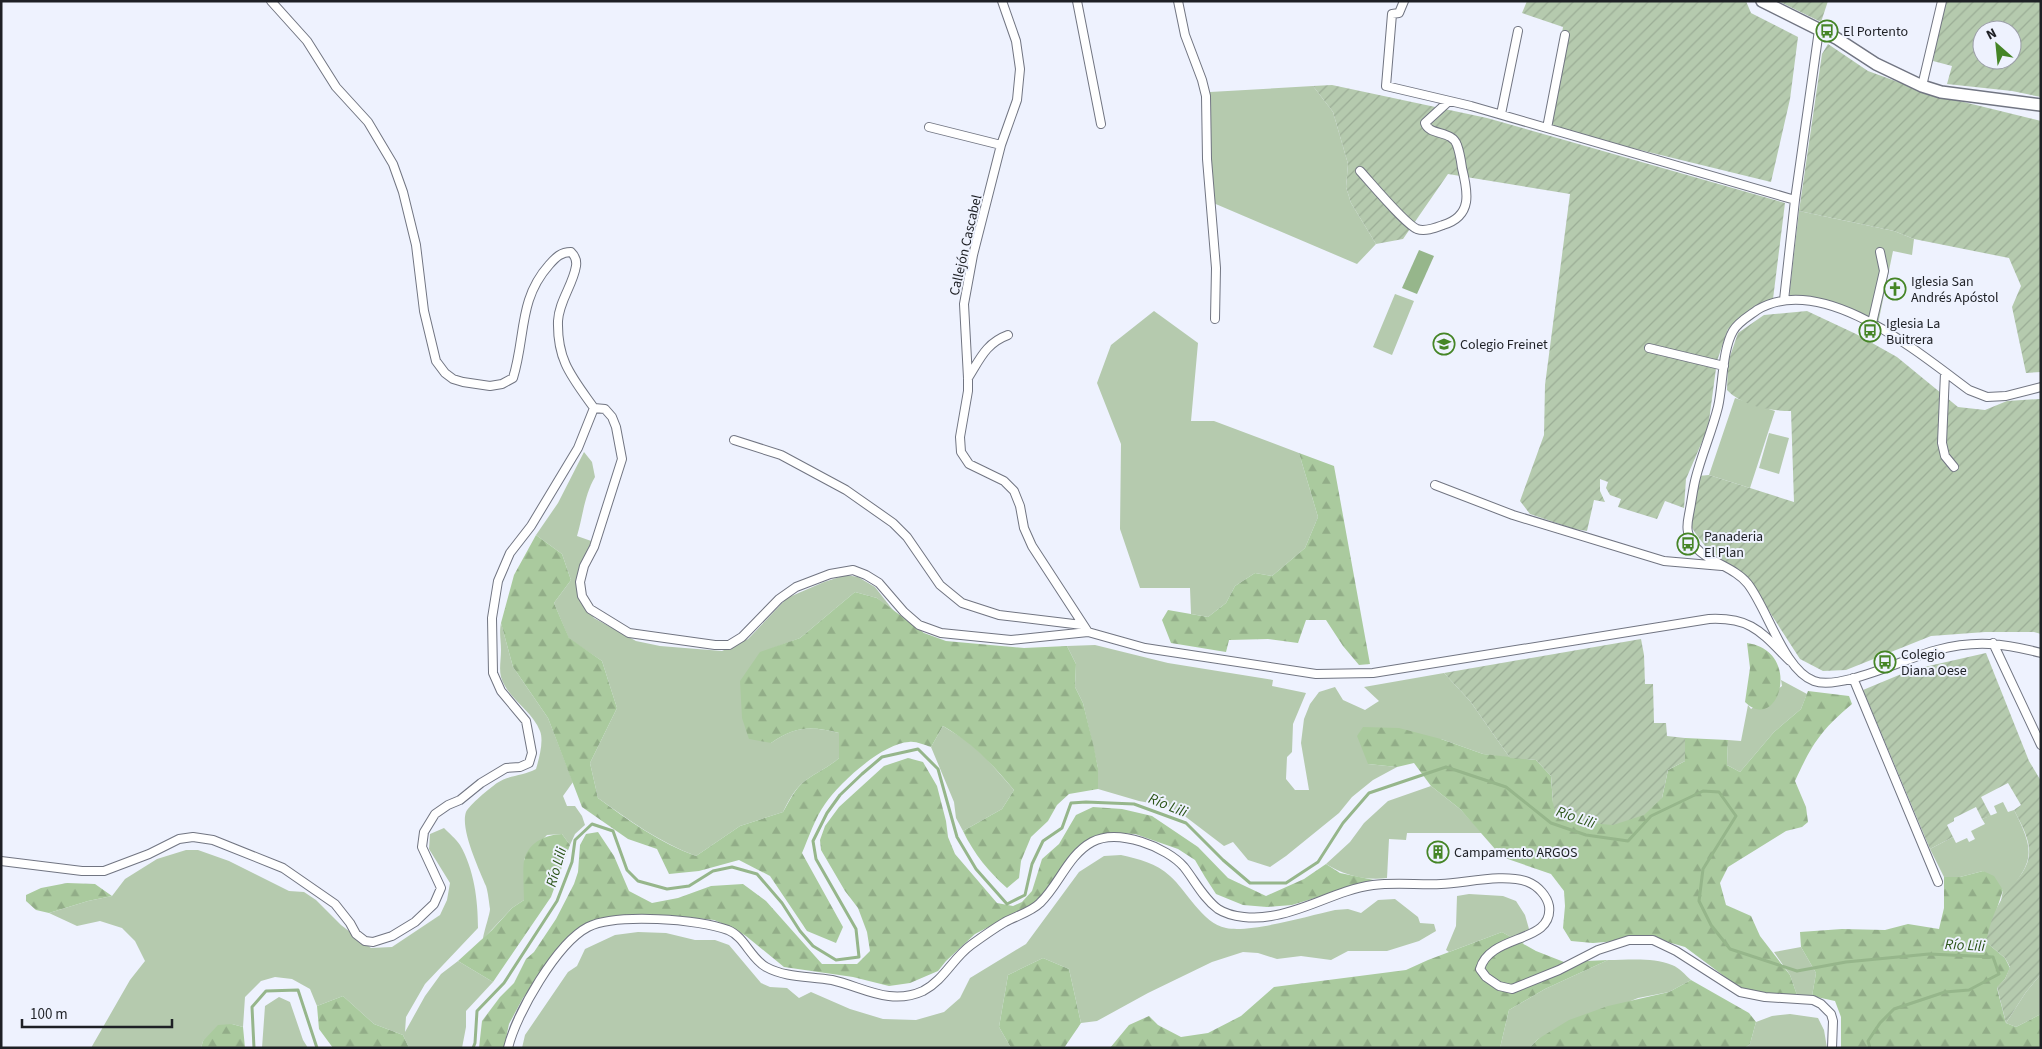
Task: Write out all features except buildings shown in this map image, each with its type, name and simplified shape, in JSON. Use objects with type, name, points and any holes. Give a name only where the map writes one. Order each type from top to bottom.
[{"type":"street","points":[[271,1],[307,41],[336,87],[368,122],[393,164],[403,192],[416,245],[422,302],[431,344],[436,361],[445,373],[453,379],[490,386],[502,384],[513,378],[519,357],[523,321],[529,297],[540,274],[555,258],[564,252],[571,252],[576,257],[576,266],[558,318],[562,359],[594,408]]},
{"type":"street","name":"Callejón Cascabel","points":[[1002,1],[1016,41],[1020,69],[1017,100],[1001,144],[987,218],[973,255],[964,304],[968,391],[960,437],[961,452],[969,464],[1004,481],[1014,491],[1020,506],[1024,528],[1032,546],[1088,632]]},
{"type":"street","points":[[1077,1],[1101,124]]},
{"type":"street","points":[[1178,1],[1185,35],[1206,96],[1207,159],[1216,268],[1215,319]]},
{"type":"street","points":[[1404,1],[1399,13],[1392,14],[1386,86],[1500,114],[1795,200]]},
{"type":"street","points":[[1762,1],[1836,38],[1876,64],[1922,86],[1941,92],[2041,105]]},
{"type":"street","points":[[1922,86],[1942,1]]},
{"type":"street","points":[[1784,300],[1795,200],[1819,30]]},
{"type":"street","points":[[1500,114],[1518,31]]},
{"type":"street","points":[[1547,128],[1565,35]]},
{"type":"street","points":[[1360,171],[1403,218],[1417,229],[1428,230],[1451,223],[1461,214],[1467,202],[1467,189],[1457,144],[1451,136],[1429,128],[1425,123],[1449,101]]},
{"type":"street","points":[[929,127],[1001,144]]},
{"type":"street","points":[[1872,323],[1884,271],[1880,252]]},
{"type":"street","points":[[2041,387],[2006,396],[1987,397],[1969,390],[1872,323],[1826,304],[1804,300],[1784,300],[1762,307],[1746,317],[1733,331],[1724,366],[1718,408],[1695,480],[1687,530],[1692,543],[1700,553],[1735,572],[1748,584],[1790,660],[1798,671],[1816,682],[1825,683],[1853,678],[1937,650],[1992,643],[2041,653]]},
{"type":"street","points":[[968,378],[988,346],[996,339],[1008,334]]},
{"type":"street","points":[[1649,348],[1724,366]]},
{"type":"street","points":[[1945,373],[1942,443],[1945,456],[1954,467]]},
{"type":"street","points":[[594,408],[605,409],[612,417],[616,426],[622,459],[594,547],[584,566],[580,582],[582,596],[590,609],[629,633],[715,645],[729,644],[742,637],[779,599],[796,587],[830,574],[852,570],[866,574],[879,583],[904,612],[919,625],[941,633],[1011,640],[1088,632],[1145,648],[1316,674],[1373,673],[1728,618],[1745,622],[1761,632],[1790,660]]},
{"type":"street","points":[[1,861],[104,871],[149,854],[179,839],[193,837],[206,839],[283,868],[335,904],[356,934],[365,941],[373,942],[392,936],[415,922],[434,904],[440,888],[422,847],[424,832],[435,814],[448,805],[460,800],[481,782],[506,768],[520,767],[529,763],[532,753],[526,721],[501,691],[493,673],[492,618],[498,581],[510,553],[531,526],[578,448],[594,408]]},
{"type":"street","points":[[734,440],[781,455],[846,490],[893,523],[907,537],[940,585],[962,603],[999,615],[1082,625]]},
{"type":"street","points":[[1435,485],[1513,515],[1664,561],[1724,566]]},
{"type":"street","points":[[1992,643],[2041,745]]},
{"type":"street","points":[[1853,678],[1938,882]]},
{"type":"street","points":[[508,1048],[511,1034],[521,1011],[534,989],[561,952],[575,936],[589,926],[604,922],[635,920],[669,920],[701,924],[727,930],[737,935],[755,958],[766,967],[782,974],[834,981],[868,993],[894,997],[910,995],[924,990],[939,979],[968,947],[1004,922],[1039,906],[1077,855],[1093,841],[1113,837],[1132,839],[1159,849],[1182,864],[1205,895],[1220,910],[1241,917],[1266,917],[1291,913],[1326,898],[1374,885],[1445,884],[1510,879],[1528,882],[1541,890],[1549,905],[1548,921],[1538,931],[1499,946],[1482,961],[1480,969],[1486,977],[1499,986],[1512,989],[1559,970],[1598,950],[1629,940],[1653,940],[1676,951],[1740,992],[1766,997],[1813,1000],[1821,1004],[1831,1014],[1833,1021],[1832,1048]]},
{"type":"shaded area","points":[[1527,1],[1746,1],[1751,13],[1798,37],[1790,99],[1771,182],[1546,127],[1563,27],[1522,13]]},
{"type":"shaded area","points":[[1778,1],[1828,1],[1821,22]]},
{"type":"shaded area","points":[[1945,1],[2041,1],[2041,97],[2012,91],[1947,84],[1952,66],[1933,61]]},
{"type":"shaded area","points":[[1828,44],[1868,71],[1931,94],[2041,121],[2041,372],[2026,373],[2012,307],[2021,286],[2009,258],[1914,239],[1894,231],[1799,211],[1822,54]]},
{"type":"shaded area","points":[[1332,85],[1487,118],[1785,203],[1773,299],[1749,310],[1728,329],[1717,361],[1708,428],[1686,479],[1684,508],[1665,501],[1657,519],[1618,507],[1621,499],[1610,495],[1606,488],[1608,482],[1600,479],[1600,491],[1605,502],[1594,500],[1587,531],[1574,529],[1530,514],[1520,501],[1544,435],[1545,385],[1570,194],[1448,174],[1403,239],[1376,244],[1351,203],[1346,187],[1348,164],[1333,112],[1313,86]]},
{"type":"shaded area","points":[[1313,86],[1333,112],[1348,164],[1346,187],[1351,203],[1376,244],[1357,264],[1211,202],[1210,92]]},
{"type":"shaded area","points":[[1799,211],[1894,231],[1914,239],[1912,255],[1893,251],[1878,324],[1841,306],[1817,298],[1789,297]]},
{"type":"shaded area","points":[[1419,250],[1434,256],[1417,294],[1402,288]]},
{"type":"shaded area","points":[[1395,294],[1414,301],[1392,355],[1373,347]]},
{"type":"shaded area","points":[[1154,311],[1198,343],[1191,421],[1214,421],[1299,453],[1318,517],[1305,548],[1272,576],[1255,573],[1235,586],[1226,603],[1208,617],[1191,614],[1190,588],[1140,588],[1120,529],[1121,444],[1097,383],[1111,345]]},
{"type":"shaded area","points":[[1807,311],[1856,334],[1897,357],[1958,407],[1985,410],[2007,401],[2040,399],[2041,397],[2041,634],[2034,632],[1985,632],[1931,636],[1846,670],[1823,671],[1800,659],[1747,577],[1708,550],[1696,534],[1690,525],[1698,476],[1709,475],[1794,502],[1791,411],[1757,407],[1733,395],[1727,390],[1728,362],[1738,333],[1764,315]]},
{"type":"shaded area","points":[[1735,398],[1775,411],[1750,488],[1709,475]]},
{"type":"shaded area","points":[[1769,433],[1789,438],[1779,474],[1759,468]]},
{"type":"shaded area","points":[[584,452],[592,462],[595,477],[586,499],[577,536],[594,542],[578,578],[578,594],[594,618],[636,641],[660,646],[722,651],[748,639],[787,598],[846,575],[858,577],[875,587],[896,614],[877,598],[855,592],[800,638],[760,653],[771,743],[788,733],[804,729],[820,729],[839,733],[839,758],[802,783],[783,812],[740,826],[696,856],[657,838],[598,798],[590,763],[617,708],[602,661],[569,639],[554,603],[571,580],[562,554],[536,535],[558,503]]},
{"type":"shaded area","points":[[501,623],[513,667],[548,718],[573,782],[563,796],[567,806],[575,806],[582,816],[585,825],[575,834],[570,845],[562,834],[547,835],[524,859],[524,900],[512,908],[483,939],[490,909],[488,894],[468,838],[465,819],[466,812],[475,801],[497,783],[506,778],[536,769],[541,745],[541,735],[536,724],[508,691],[501,677]]},
{"type":"shaded area","points":[[1641,639],[1644,655],[1645,684],[1653,684],[1654,723],[1666,723],[1667,736],[1685,738],[1685,761],[1668,770],[1662,798],[1644,815],[1613,825],[1589,823],[1556,815],[1551,776],[1536,760],[1510,758],[1470,701],[1444,673]]},
{"type":"shaded area","points":[[1095,645],[1168,663],[1273,680],[1272,686],[1306,693],[1293,724],[1292,752],[1287,757],[1286,779],[1295,790],[1309,790],[1301,743],[1304,719],[1310,704],[1319,692],[1335,687],[1343,700],[1365,710],[1379,701],[1364,687],[1444,673],[1470,701],[1510,758],[1483,754],[1441,739],[1368,764],[1397,767],[1373,780],[1352,797],[1339,813],[1270,867],[1248,860],[1233,842],[1224,846],[1182,814],[1166,806],[1139,801],[1098,789],[1098,768],[1083,703],[1075,687],[1076,664],[1067,646]]},
{"type":"shaded area","points":[[1986,653],[2029,761],[2041,781],[2041,974],[2026,992],[2006,1023],[1997,987],[2005,979],[2010,967],[2005,958],[1986,942],[1998,907],[2023,871],[2029,857],[2027,839],[2014,810],[2021,805],[2008,783],[1981,797],[1991,816],[1982,819],[1976,807],[1954,818],[1954,821],[1947,825],[1953,837],[1930,849],[1863,690],[1911,670]]},
{"type":"shaded area","points":[[1781,680],[1807,694],[1801,709],[1774,732],[1740,772],[1727,765],[1728,740],[1741,741],[1748,705],[1751,709],[1782,686]]},
{"type":"shaded area","points":[[943,726],[967,741],[985,757],[1014,790],[1002,809],[963,831],[956,818],[954,802],[931,747]]},
{"type":"shaded area","points":[[1431,786],[1460,809],[1482,833],[1407,833],[1406,840],[1389,839],[1387,878],[1371,879],[1355,876],[1326,864],[1350,842],[1364,823],[1388,801]]},
{"type":"shaded area","points":[[2003,802],[2008,812],[2014,810],[2021,825],[2026,838],[2028,858],[2020,877],[2001,901],[2003,890],[1983,871],[1960,877],[1944,877],[1930,849],[1953,837],[1956,843],[1967,838],[1969,842],[1975,839],[1971,831],[1985,824],[1982,819],[1997,813],[1994,806]]},
{"type":"shaded area","points":[[444,828],[460,845],[469,864],[476,896],[478,928],[425,984],[406,1017],[405,1032],[425,996],[441,974],[458,961],[493,982],[466,1011],[466,1027],[462,1048],[409,1048],[403,1035],[374,1024],[343,996],[317,1006],[310,989],[292,979],[275,977],[261,981],[245,997],[243,1027],[232,1024],[203,1041],[201,1048],[91,1048],[130,980],[145,961],[135,941],[122,928],[100,921],[77,926],[49,913],[112,896],[125,879],[157,859],[186,850],[198,850],[229,861],[289,891],[304,892],[316,900],[341,925],[371,948],[392,947],[440,915],[447,900],[450,883],[429,849],[430,834]]},
{"type":"shaded area","points":[[1121,855],[1147,862],[1165,872],[1202,913],[1217,925],[1226,928],[1237,929],[1264,926],[1335,910],[1348,909],[1361,913],[1378,900],[1395,899],[1418,917],[1420,923],[1434,924],[1436,931],[1419,941],[1387,951],[1348,951],[1331,960],[1301,956],[1277,959],[1258,953],[1243,952],[1212,962],[1148,993],[1097,1021],[1081,1023],[1069,969],[1043,958],[1008,975],[999,1027],[1011,1048],[522,1048],[525,1035],[568,972],[577,966],[585,949],[615,935],[638,932],[666,933],[695,940],[715,940],[729,945],[761,983],[770,987],[787,988],[799,998],[811,992],[850,1009],[883,1019],[916,1020],[944,1012],[960,998],[970,978],[1026,944],[1079,872],[1104,856]]},
{"type":"shaded area","points":[[1469,894],[1503,896],[1516,901],[1525,915],[1529,929],[1523,944],[1502,932],[1449,952],[1446,950],[1456,926],[1457,896]]},
{"type":"shaded area","points":[[1801,947],[1816,973],[1812,996],[1797,995],[1790,975],[1774,952]]},
{"type":"shaded area","points":[[1608,960],[1665,962],[1678,968],[1691,980],[1669,992],[1638,998],[1538,1039],[1529,1048],[1500,1048],[1509,1010],[1545,989]]},
{"type":"shaded area","points":[[2041,974],[2041,1014],[2016,1027],[2006,1023],[2026,992]]},
{"type":"shaded area","points":[[279,997],[290,1002],[303,1040],[308,1048],[262,1048],[265,1006]]},
{"type":"shaded area","points":[[1790,1014],[1818,1018],[1824,1030],[1827,1048],[1745,1048],[1750,1044],[1756,1022],[1772,1016]]},
{"type":"green space","points":[[1299,453],[1334,466],[1370,664],[1359,665],[1343,646],[1326,620],[1306,620],[1298,643],[1268,639],[1229,640],[1226,652],[1171,643],[1162,620],[1168,610],[1208,617],[1226,603],[1235,586],[1255,573],[1272,576],[1305,548],[1318,517]]},
{"type":"green space","points":[[536,535],[562,554],[571,580],[554,603],[569,638],[602,661],[617,708],[590,763],[598,798],[645,831],[683,851],[696,856],[740,826],[783,812],[802,783],[839,758],[839,733],[820,729],[804,729],[788,733],[771,743],[749,739],[742,718],[740,681],[760,652],[800,638],[855,592],[877,598],[924,633],[946,641],[1024,648],[1067,646],[1076,664],[1075,687],[1083,703],[1094,748],[1098,768],[1098,789],[1069,794],[1057,805],[1048,821],[1031,837],[1021,861],[1019,878],[1007,888],[982,862],[963,831],[1002,809],[1014,790],[973,747],[943,726],[931,747],[912,742],[899,744],[887,749],[851,775],[832,795],[818,815],[802,853],[843,927],[836,943],[807,931],[770,876],[739,860],[699,871],[669,874],[657,849],[628,839],[582,807],[548,718],[513,667],[501,623],[514,575]]},
{"type":"green space","points":[[1747,643],[1765,649],[1775,660],[1780,674],[1780,688],[1775,700],[1767,708],[1757,709],[1745,702],[1750,668]]},
{"type":"green space","points":[[1808,691],[1849,696],[1852,704],[1818,738],[1795,781],[1806,807],[1808,822],[1802,827],[1786,831],[1728,867],[1720,883],[1726,905],[1751,916],[1760,936],[1790,975],[1797,995],[1762,995],[1740,988],[1685,947],[1654,938],[1593,943],[1571,941],[1563,928],[1564,891],[1551,874],[1502,857],[1460,809],[1431,786],[1414,763],[1397,767],[1368,764],[1357,736],[1363,727],[1399,728],[1441,739],[1483,754],[1536,760],[1551,776],[1553,803],[1662,798],[1668,770],[1685,761],[1685,738],[1728,740],[1727,765],[1740,772],[1774,732],[1801,709]]},
{"type":"green space","points":[[908,758],[923,762],[937,786],[948,837],[955,854],[997,903],[1013,906],[1022,902],[1032,891],[1042,859],[1059,844],[1076,815],[1093,807],[1122,809],[1152,816],[1198,847],[1228,878],[1266,896],[1304,879],[1326,864],[1340,873],[1374,880],[1292,905],[1267,907],[1243,905],[1216,894],[1195,860],[1178,849],[1135,834],[1113,833],[1077,856],[1039,901],[975,934],[938,971],[910,983],[889,986],[853,977],[784,967],[746,936],[714,920],[677,916],[617,918],[585,930],[538,979],[523,998],[509,1024],[504,1048],[479,1048],[482,1021],[500,997],[514,983],[526,959],[534,952],[556,919],[574,884],[578,872],[580,845],[586,834],[598,832],[614,856],[629,891],[652,903],[678,898],[711,886],[743,884],[766,901],[822,964],[857,964],[870,951],[867,932],[858,908],[845,891],[821,850],[820,840],[825,826],[839,807],[884,766]]},
{"type":"green space","points":[[562,834],[570,845],[551,897],[493,982],[458,961],[492,930],[512,908],[524,900],[524,860],[531,847],[545,837]]},
{"type":"green space","points":[[1983,871],[1994,876],[2003,890],[1986,942],[2005,958],[2010,968],[2005,979],[1997,988],[2006,1023],[2016,1027],[2041,1014],[2041,1048],[1841,1048],[1841,1017],[1835,1001],[1812,996],[1816,973],[1801,947],[1800,932],[1842,929],[1885,930],[1908,924],[1939,929],[1944,908],[1944,877],[1960,877]]},
{"type":"green space","points":[[67,883],[95,884],[112,896],[49,913],[36,910],[26,901],[26,895],[41,888]]},
{"type":"green space","points":[[1502,932],[1536,951],[1564,962],[1608,960],[1545,989],[1509,1010],[1500,1048],[1110,1048],[1129,1025],[1149,1016],[1158,1025],[1181,1037],[1208,1033],[1241,1016],[1274,987],[1406,970]]},
{"type":"green space","points":[[1043,958],[1069,969],[1081,1023],[1064,1048],[1011,1048],[999,1027],[1008,975]]},
{"type":"green space","points":[[1691,980],[1749,1013],[1756,1022],[1750,1044],[1745,1048],[1529,1048],[1538,1039],[1569,1020],[1608,1006],[1669,992]]},
{"type":"green space","points":[[343,996],[374,1024],[403,1035],[409,1048],[333,1048],[319,1029],[317,1006]]},
{"type":"green space","points":[[232,1024],[243,1027],[245,1048],[201,1048],[203,1041],[218,1025]]},
{"type":"waterway","name":"Río Lili","points":[[473,1048],[477,1011],[504,983],[557,901],[572,862],[575,840],[592,824],[613,831],[627,870],[638,881],[667,889],[689,886],[713,871],[732,867],[757,874],[782,903],[800,931],[813,946],[836,960],[859,957],[856,929],[816,859],[813,841],[827,813],[840,795],[862,774],[882,757],[918,749],[938,769],[957,837],[976,869],[1007,904],[1025,895],[1032,864],[1043,841],[1062,828],[1071,803],[1134,804],[1186,823],[1223,860],[1250,883],[1286,883],[1318,862],[1343,823],[1369,793],[1446,767],[1506,787],[1551,823],[1586,835],[1628,841],[1651,816],[1703,791],[1719,792],[1736,816],[1703,869],[1699,901],[1711,925],[1730,949],[1797,971],[1846,962],[1929,954],[1993,957],[1999,974],[1969,990],[1945,992],[1894,1009],[1880,1023],[1868,1041],[1870,1048]]},
{"type":"waterway","name":"Río Lili","points":[[254,1048],[252,1007],[266,991],[298,990],[317,1048]]},
{"type":"place","name":"El Portento","points":[[1827,31]]},
{"type":"place","name":"Iglesia San Andrés Apóstol","points":[[1895,289]]},
{"type":"place","name":"Iglesia La Buitrera","points":[[1870,331]]},
{"type":"place","name":"Colegio Freinet","points":[[1444,344]]},
{"type":"place","name":"Panaderia El Plan","points":[[1688,544]]},
{"type":"place","name":"Colegio Diana Oese","points":[[1885,662]]},
{"type":"place","name":"Campamento ARGOS","points":[[1438,852]]}]
